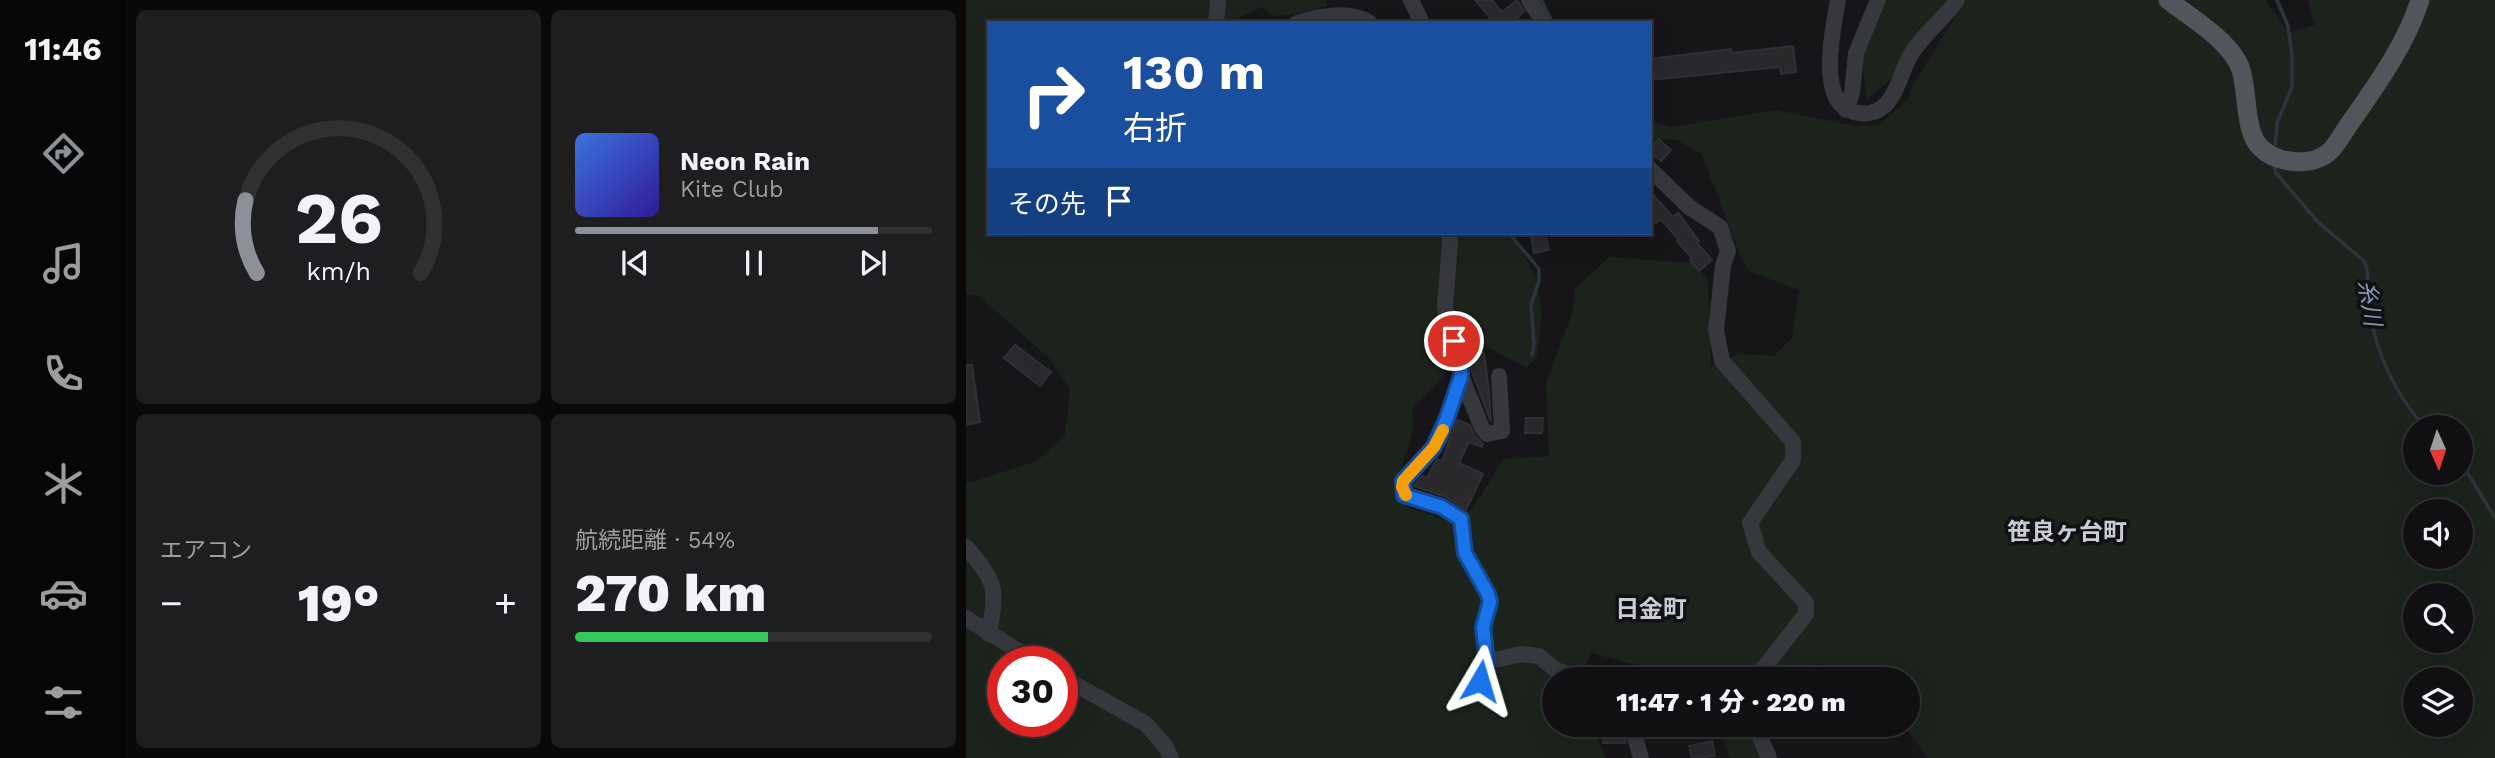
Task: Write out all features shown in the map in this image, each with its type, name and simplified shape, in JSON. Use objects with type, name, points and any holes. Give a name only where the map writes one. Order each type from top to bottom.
[{"type":"main road","points":[[2168,0],[2222,43],[2235,57],[2241,69],[2251,131],[2257,145],[2267,153],[2285,159],[2311,162],[2330,152],[2358,111],[2395,55],[2420,0]]},
{"type":"street","points":[[1216,21],[1218,0]]},
{"type":"street","points":[[1411,0],[1421,21]]},
{"type":"street","points":[[1529,0],[1543,21]]},
{"type":"street","points":[[1838,0],[1831,51],[1831,88],[1838,103],[1846,110],[1864,115],[1877,111],[1887,103],[1909,57],[1922,38],[1957,0]]},
{"type":"street","points":[[1846,110],[1852,93],[1856,53],[1878,0]]},
{"type":"street","points":[[1307,21],[1331,16],[1360,17],[1367,21]]},
{"type":"street","points":[[1652,171],[1689,207],[1720,227],[1728,251],[1723,266],[1716,330],[1722,361],[1793,442],[1793,460],[1750,523],[1759,552],[1806,603],[1806,614],[1765,667]]},
{"type":"street","points":[[1448,235],[1445,306],[1448,326],[1460,355],[1461,376],[1482,428],[1487,434],[1503,431],[1499,376]]},
{"type":"street","points":[[1461,376],[1440,439],[1403,481],[1402,487],[1404,495],[1442,507],[1461,519],[1465,553],[1490,602],[1483,627],[1487,662],[1480,681]]},
{"type":"street","points":[[966,547],[988,574],[994,591],[989,634]]},
{"type":"street","points":[[966,618],[1009,646]]},
{"type":"street","points":[[1487,662],[1521,654],[1539,656],[1552,667]]},
{"type":"street","points":[[1078,686],[1146,724],[1166,747],[1171,758]]},
{"type":"street","points":[[1635,737],[1642,758]]},
{"type":"street","points":[[1760,737],[1769,758]]},
{"type":"shaded area","points":[[966,0],[1326,0],[1327,6],[1295,14],[1274,16],[1262,7],[1238,21],[987,21],[987,235],[1515,235],[1537,281],[1542,312],[1537,357],[1526,368],[1479,342],[1465,342],[1444,376],[1412,407],[1414,427],[1394,490],[1409,508],[1454,522],[1472,509],[1504,459],[1549,456],[1546,383],[1572,314],[1575,289],[1609,257],[1692,263],[1708,281],[1711,366],[1739,354],[1774,356],[1792,338],[1799,290],[1749,271],[1741,258],[1702,155],[1677,140],[1652,139],[1652,121],[1670,127],[1776,110],[1856,126],[1879,125],[1908,100],[1912,86],[1966,0],[2265,0],[2288,33],[2315,25],[2308,0],[2495,0],[2495,758],[1928,758],[1913,737],[1920,737],[1920,667],[1823,667],[1824,664],[1783,667],[1644,667],[1591,653],[1586,667],[1542,667],[1542,737],[1596,737],[1606,758],[966,758],[966,482],[1037,461],[1065,436],[1070,390],[1050,359],[979,296],[966,294]]},
{"type":"shaded area","points":[[1887,0],[1946,0],[1887,83],[1867,99],[1861,59]]},
{"type":"shaded area","points":[[1720,737],[1752,737],[1763,758],[1730,758]]},
{"type":"building","points":[[1475,0],[1492,0],[1502,12],[1517,0],[1524,11],[1514,21],[1492,20]]},
{"type":"building","points":[[1793,46],[1796,72],[1781,74],[1780,67],[1652,80],[1652,59],[1731,49],[1732,53]]},
{"type":"building","points":[[1658,139],[1671,150],[1661,161],[1652,154],[1652,146]]},
{"type":"building","points":[[1652,193],[1673,217],[1678,213],[1699,241],[1697,243],[1712,260],[1699,271],[1661,219],[1656,223],[1652,219]]},
{"type":"building","points":[[1545,235],[1549,250],[1534,253],[1531,237]]},
{"type":"building","points":[[1015,345],[1051,372],[1040,386],[1004,358]]},
{"type":"building","points":[[1484,352],[1491,422],[1471,369],[1470,353]]},
{"type":"building","points":[[966,365],[972,365],[980,422],[966,425]]},
{"type":"building","points":[[1526,418],[1543,418],[1542,433],[1525,433]]},
{"type":"building","points":[[1457,420],[1470,425],[1474,435],[1483,444],[1482,447],[1469,442],[1459,463],[1483,474],[1466,510],[1446,497],[1414,486],[1422,476],[1427,478],[1437,459],[1442,461]]},
{"type":"building","points":[[1603,737],[1624,737],[1626,743],[1603,743]]},
{"type":"building","points":[[1712,741],[1715,756],[1692,758],[1689,746]]},
{"type":"waterway","points":[[1541,0],[1552,21]]},
{"type":"waterway","name":"糸川","points":[[2275,148],[2277,123],[2292,87],[2288,26],[2277,0]]},
{"type":"waterway","name":"糸川","points":[[2274,163],[2276,173],[2318,222],[2364,261],[2369,309],[2376,341],[2388,372],[2414,415]]},
{"type":"waterway","points":[[1511,235],[1539,269],[1539,281],[1531,305],[1534,344],[1532,355]]},
{"type":"waterway","name":"糸川","points":[[2473,482],[2495,518]]},
{"type":"slow traffic","points":[[1406,495],[1402,487],[1403,481],[1434,447],[1443,430]]},
{"type":"district","name":"笹良ヶ台町","points":[[2067,532]]},
{"type":"district","name":"日金町","points":[[1651,609]]},
{"type":"route","points":[[1454,341],[1460,355],[1461,376],[1440,439],[1403,481],[1402,487],[1404,495],[1442,507],[1461,519],[1465,553],[1490,602],[1483,627],[1487,662],[1480,681]]}]
